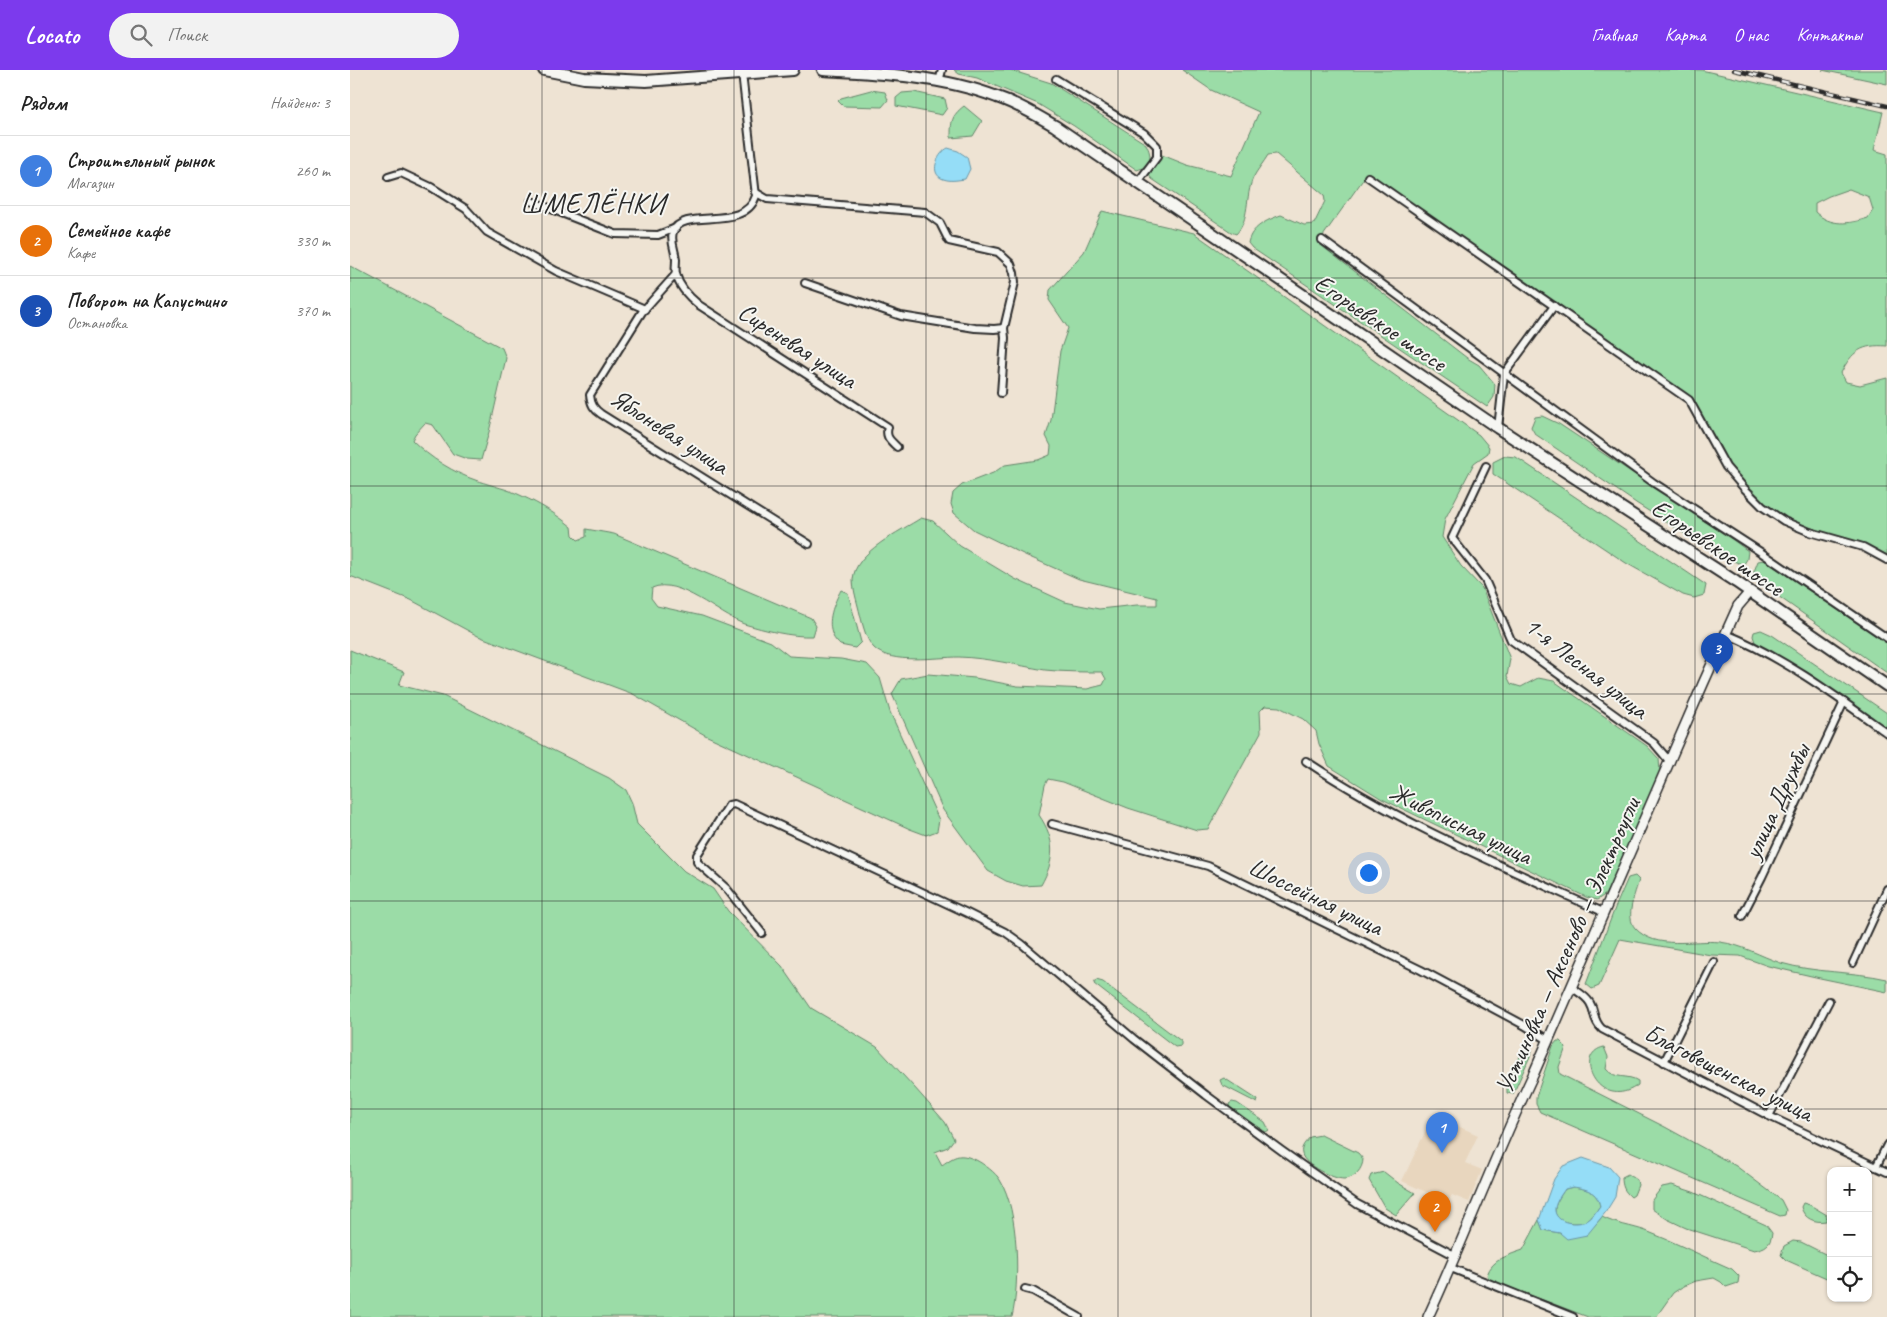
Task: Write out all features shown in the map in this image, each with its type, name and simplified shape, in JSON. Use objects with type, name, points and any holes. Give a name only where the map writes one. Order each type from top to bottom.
[{"type":"main road","points":[[544,70],[584,78],[618,80],[675,79],[793,70]]},
{"type":"main road","name":"Егорьевское шоссе","points":[[822,70],[888,75],[939,82],[996,96],[1020,106],[1055,126],[1498,428],[1750,592],[1887,686]]},
{"type":"main road","name":"Устиновка — Аксеново — Электроугли","points":[[1428,1317],[1738,606],[1750,592]]},
{"type":"street","points":[[939,82],[942,70]]},
{"type":"street","points":[[531,201],[616,234],[658,235],[676,228],[685,222],[732,217],[754,202],[755,192],[742,73]]},
{"type":"street","points":[[1056,78],[1144,133],[1157,146],[1157,157],[1138,182]]},
{"type":"street","points":[[388,176],[401,173],[431,187],[466,209],[487,232],[556,271],[645,309]]},
{"type":"street","points":[[1368,177],[1689,400],[1726,467],[1763,506],[1784,520],[1810,532],[1862,548],[1887,560]]},
{"type":"street","points":[[755,192],[767,199],[925,212],[933,216],[940,223],[950,241],[998,252],[1010,264],[1016,282],[1004,328],[1005,338],[1000,393]]},
{"type":"street","points":[[676,228],[672,238],[676,258],[676,274]]},
{"type":"street","points":[[1322,240],[1654,482],[1887,638]]},
{"type":"street","name":"Яблоневая улица","points":[[676,274],[645,309],[590,395],[590,402],[594,409],[809,544]]},
{"type":"street","name":"Сиреневая улица","points":[[676,274],[688,296],[699,304],[888,427],[886,432],[888,437],[897,447]]},
{"type":"street","points":[[805,283],[901,316],[974,328],[994,330],[1004,328]]},
{"type":"street","points":[[1498,428],[1504,374],[1554,306]]},
{"type":"street","name":"1-я Лесная улица","points":[[1486,466],[1452,538],[1486,580],[1511,640],[1654,743],[1670,762]]},
{"type":"street","points":[[1726,634],[1754,646],[1844,702],[1887,733]]},
{"type":"street","name":"улица Дружбы","points":[[1742,916],[1844,702]]},
{"type":"street","name":"Живописная улица","points":[[1306,761],[1347,788],[1428,832],[1603,912]]},
{"type":"street","points":[[762,933],[726,889],[697,862],[696,855],[729,805],[734,804],[893,877],[1005,932],[1206,1096],[1282,1151],[1357,1204],[1456,1256]]},
{"type":"street","name":"Шоссейная улица","points":[[1052,824],[1208,866],[1421,970],[1524,1025],[1548,1040]]},
{"type":"street","points":[[1853,963],[1887,889]]},
{"type":"street","points":[[1664,1062],[1714,962]]},
{"type":"street","name":"Благовещенская улица","points":[[1572,987],[1585,997],[1591,1005],[1595,1022],[1602,1029],[1769,1116],[1887,1172]]},
{"type":"street","points":[[1769,1116],[1829,1001]]},
{"type":"street","points":[[1876,1167],[1887,1145]]},
{"type":"street","points":[[1451,1268],[1572,1317]]},
{"type":"street","points":[[1025,1289],[1033,1291],[1079,1317]]},
{"type":"shaded area","points":[[1433,1115],[1478,1135],[1465,1163],[1482,1170],[1469,1202],[1452,1195],[1448,1202],[1402,1181]]},
{"type":"green space","points":[[954,70],[1010,70],[1051,83],[1146,144],[1150,153],[1148,163],[1137,170],[1074,126],[1038,104],[977,78],[959,74]]},
{"type":"green space","points":[[1182,70],[1701,70],[1883,112],[1874,150],[1887,154],[1887,346],[1871,346],[1859,350],[1849,359],[1841,373],[1846,382],[1860,385],[1887,378],[1887,557],[1811,530],[1782,517],[1763,503],[1728,466],[1691,398],[1367,174],[1318,243],[1467,358],[1479,365],[1495,384],[1494,397],[1487,407],[1252,248],[1248,243],[1250,237],[1260,225],[1281,215],[1304,225],[1314,224],[1325,201],[1324,195],[1276,154],[1268,155],[1253,178],[1243,222],[1236,234],[1152,179],[1148,174],[1162,155],[1187,165],[1231,176],[1259,112],[1211,90]],"holes":[[[1849,189],[1869,197],[1873,210],[1868,218],[1861,220],[1847,223],[1834,222],[1821,217],[1815,212],[1815,203]]]},
{"type":"green space","points":[[1822,70],[1887,70],[1887,84]]},
{"type":"green space","points":[[871,90],[885,92],[888,100],[882,107],[843,106],[838,101],[841,98]]},
{"type":"green space","points":[[914,92],[945,99],[947,108],[942,115],[896,106],[896,98],[902,93]]},
{"type":"green space","points":[[964,106],[982,121],[973,136],[951,138],[953,120],[956,113]]},
{"type":"green space","points":[[1102,211],[1194,233],[1479,435],[1489,447],[1488,453],[1474,463],[1445,519],[1442,537],[1461,566],[1482,588],[1510,659],[1507,676],[1511,684],[1521,687],[1538,678],[1554,681],[1647,746],[1659,759],[1660,772],[1606,894],[1597,900],[1586,897],[1382,799],[1329,766],[1319,744],[1316,731],[1303,719],[1279,707],[1265,706],[1260,711],[1261,732],[1208,829],[1197,830],[1128,808],[1063,782],[1048,779],[1039,815],[1045,824],[1052,850],[1049,867],[1041,885],[1023,886],[1006,881],[988,871],[943,810],[892,694],[901,679],[928,674],[975,678],[1017,686],[1087,689],[1103,685],[1106,679],[1102,672],[1045,670],[991,660],[959,657],[915,659],[891,657],[874,648],[866,634],[853,580],[855,570],[861,560],[880,543],[921,518],[933,521],[960,546],[1015,579],[1065,602],[1099,609],[1157,605],[1157,598],[1079,579],[974,530],[954,513],[951,504],[953,493],[962,485],[993,473],[1005,465],[1038,460],[1050,455],[1051,446],[1046,436],[1051,420],[1060,351],[1068,328],[1049,300],[1050,290],[1084,252]]},
{"type":"green space","points":[[350,266],[502,348],[506,358],[481,460],[467,459],[453,454],[433,425],[425,423],[412,440],[451,469],[469,478],[506,489],[535,502],[572,527],[573,535],[578,540],[586,537],[586,529],[614,534],[811,618],[816,626],[813,636],[778,633],[744,624],[674,587],[662,586],[652,588],[651,598],[657,606],[702,616],[771,642],[789,656],[841,659],[867,664],[880,678],[890,712],[939,820],[937,831],[926,835],[910,829],[705,735],[633,694],[478,636],[411,600],[350,576]]},
{"type":"green space","points":[[1542,416],[1559,424],[1733,540],[1748,551],[1744,564],[1735,562],[1710,550],[1636,503],[1535,434],[1531,427],[1535,417]]},
{"type":"green space","points":[[1505,456],[1516,457],[1706,585],[1704,595],[1694,598],[1683,595],[1626,563],[1493,474],[1493,462]]},
{"type":"green space","points":[[1764,560],[1887,643],[1887,673],[1758,582],[1753,574],[1758,561]]},
{"type":"green space","points":[[841,590],[848,593],[861,642],[855,648],[840,645],[834,638],[831,630],[832,612]]},
{"type":"green space","points":[[1761,630],[1772,635],[1887,713],[1887,729],[1840,695],[1755,642],[1754,632]]},
{"type":"green space","points":[[350,650],[404,672],[399,685],[443,696],[609,778],[626,790],[632,803],[637,824],[684,871],[713,889],[728,911],[782,966],[811,1008],[877,1047],[945,1122],[954,1139],[948,1147],[935,1152],[942,1165],[955,1157],[966,1156],[983,1164],[998,1177],[1011,1209],[1016,1247],[1016,1286],[1012,1317],[350,1317]]},
{"type":"green space","points":[[1635,876],[1639,880],[1632,905],[1631,917],[1635,928],[1644,935],[1664,942],[1709,941],[1728,943],[1794,966],[1887,979],[1887,992],[1768,966],[1740,956],[1711,955],[1620,939],[1599,986],[1592,989],[1586,984],[1628,878]]},
{"type":"green space","points":[[1096,980],[1103,982],[1181,1041],[1181,1046],[1175,1047],[1094,984]]},
{"type":"green space","points":[[1557,1041],[1560,1041],[1566,1047],[1559,1067],[1560,1074],[1665,1127],[1736,1166],[1781,1200],[1786,1210],[1785,1215],[1780,1216],[1540,1112],[1536,1104],[1536,1097],[1553,1046]]},
{"type":"green space","points":[[1525,1044],[1530,1044],[1532,1052],[1513,1094],[1507,1093],[1507,1088]]},
{"type":"green space","points":[[1604,1047],[1608,1057],[1606,1069],[1613,1075],[1638,1081],[1638,1085],[1624,1092],[1612,1092],[1602,1087],[1594,1079],[1590,1069],[1590,1060],[1594,1052]]},
{"type":"green space","points":[[1224,1078],[1258,1100],[1257,1103],[1222,1085],[1220,1080]]},
{"type":"green space","points":[[1232,1102],[1237,1103],[1265,1122],[1269,1130],[1266,1132],[1230,1109],[1229,1104]]},
{"type":"green space","points":[[1321,1135],[1358,1153],[1363,1159],[1360,1170],[1348,1179],[1344,1179],[1333,1177],[1308,1163],[1302,1154],[1303,1147],[1310,1137]]},
{"type":"green space","points":[[1384,1172],[1415,1193],[1396,1215],[1385,1208],[1369,1180],[1371,1175]]},
{"type":"green space","points":[[1628,1174],[1637,1180],[1638,1185],[1634,1195],[1631,1197],[1622,1183],[1622,1177]]},
{"type":"green space","points":[[1672,1185],[1693,1192],[1766,1225],[1772,1233],[1769,1243],[1764,1247],[1754,1250],[1686,1228],[1667,1219],[1652,1209],[1652,1200],[1662,1187]]},
{"type":"green space","points":[[1573,1187],[1591,1192],[1599,1201],[1600,1206],[1594,1215],[1586,1221],[1572,1223],[1559,1219],[1556,1215],[1555,1208],[1565,1189]]},
{"type":"green space","points":[[1803,1203],[1810,1205],[1827,1215],[1826,1221],[1810,1219],[1802,1211]]},
{"type":"green space","points":[[1602,1217],[1657,1235],[1732,1269],[1739,1276],[1738,1283],[1726,1287],[1714,1278],[1696,1281],[1673,1293],[1656,1317],[1588,1317],[1490,1280],[1487,1275],[1497,1261],[1523,1250],[1539,1220],[1543,1230],[1560,1233],[1594,1226]]},
{"type":"green space","points":[[1793,1241],[1801,1242],[1827,1255],[1827,1278],[1786,1260],[1781,1255],[1784,1246]]},
{"type":"water","points":[[948,148],[958,151],[967,157],[970,169],[965,179],[947,180],[937,175],[936,166],[939,157]]},
{"type":"water","points":[[1583,1158],[1609,1167],[1618,1177],[1615,1197],[1587,1235],[1567,1239],[1560,1233],[1543,1230],[1539,1220],[1554,1179],[1563,1166]],"holes":[[[1573,1187],[1591,1192],[1599,1201],[1600,1206],[1592,1217],[1586,1221],[1578,1223],[1563,1221],[1559,1219],[1555,1211],[1565,1189]]]},
{"type":"railway","points":[[1734,70],[1887,106]]},
{"type":"place","name":"Поворот на Капустино","points":[[1717,674]]},
{"type":"place","name":"Строительный рынок","points":[[1442,1153]]},
{"type":"place","name":"Семейное кафе","points":[[1435,1232]]},
{"type":"district","name":"ШМЕЛЁНКИ","points":[[593,203]]}]
